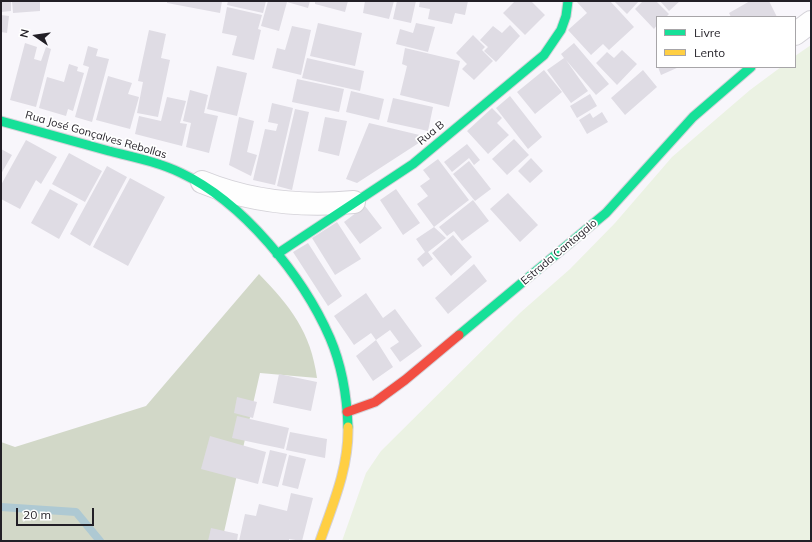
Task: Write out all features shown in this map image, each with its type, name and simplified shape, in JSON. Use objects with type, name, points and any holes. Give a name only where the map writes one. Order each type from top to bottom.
[{"type":"street","name":"Rua B","points":[[277,254],[413,164],[544,55],[560,34],[568,1]]},
{"type":"street","points":[[796,33],[811,22]]},
{"type":"street","name":"Estrada Cantagalo","points":[[347,412],[375,402],[405,380],[606,213],[693,117],[750,68]]},
{"type":"street","name":"Rua José Gonçalves Rebollas","points":[[1,121],[157,163],[192,178],[240,214],[277,254],[309,301],[330,337],[344,383],[347,412],[346,452],[338,486],[320,541]]},
{"type":"street","points":[[192,178],[230,192],[277,202],[321,204],[354,202]]},
{"type":"green space","points":[[811,45],[811,541],[342,541],[366,473],[381,451],[521,312],[570,269],[615,223],[672,157],[750,90],[780,68],[796,68],[796,55]]},
{"type":"green space","points":[[259,274],[280,297],[304,333],[310,347],[317,378],[260,373],[222,541],[1,541],[1,442],[15,447],[146,406]]},
{"type":"building","points":[[1,1],[11,1],[11,11],[1,12]]},
{"type":"building","points":[[12,1],[40,1],[40,11],[13,13]]},
{"type":"building","points":[[167,1],[222,1],[220,13],[167,3]]},
{"type":"building","points":[[228,1],[266,1],[263,13],[227,5]]},
{"type":"building","points":[[268,1],[310,1],[308,8],[287,2],[279,31],[261,26]]},
{"type":"building","points":[[315,1],[348,1],[345,12],[315,4]]},
{"type":"building","points":[[365,1],[394,1],[389,19],[363,13]]},
{"type":"building","points":[[397,1],[416,1],[411,23],[393,19]]},
{"type":"building","points":[[420,1],[468,1],[465,15],[455,13],[452,24],[428,19],[430,9],[419,7]]},
{"type":"building","points":[[515,1],[531,1],[545,15],[525,35],[503,13]]},
{"type":"building","points":[[576,1],[610,1],[634,27],[609,50],[603,44],[591,55],[568,30],[587,13]]},
{"type":"building","points":[[614,1],[639,1],[627,14]]},
{"type":"building","points":[[643,1],[656,1],[669,14],[667,16],[656,16],[656,26],[654,29],[635,9]]},
{"type":"building","points":[[660,1],[680,1],[669,11]]},
{"type":"building","points":[[750,1],[769,1],[776,16],[730,16],[729,13]]},
{"type":"building","points":[[227,7],[262,15],[258,29],[261,30],[254,60],[232,55],[237,36],[222,33]]},
{"type":"building","points":[[1,15],[9,16],[7,33],[1,32]]},
{"type":"building","points":[[318,23],[362,33],[355,66],[310,56]]},
{"type":"building","points":[[416,23],[435,27],[428,52],[396,44],[400,29],[413,33]]},
{"type":"building","points":[[510,25],[520,36],[496,62],[484,51],[488,47],[480,40],[493,26],[502,33]]},
{"type":"building","points":[[292,26],[311,30],[301,75],[272,68],[277,48],[285,50]]},
{"type":"building","points":[[149,30],[166,34],[161,58],[170,60],[158,117],[137,113],[143,82],[138,81]]},
{"type":"building","points":[[473,35],[485,47],[482,50],[493,61],[474,80],[462,69],[467,64],[456,53]]},
{"type":"building","points":[[25,43],[37,47],[34,59],[41,61],[46,47],[51,49],[36,107],[10,100]]},
{"type":"building","points":[[574,43],[609,84],[596,95],[566,60],[588,91],[571,103],[547,70],[564,58],[561,54]]},
{"type":"building","points":[[88,46],[98,49],[96,56],[109,59],[92,122],[75,117],[89,67],[83,65]]},
{"type":"building","points":[[405,48],[460,61],[449,107],[400,95],[407,66],[402,64]]},
{"type":"building","points":[[622,50],[637,64],[617,85],[596,63],[607,52],[614,58]]},
{"type":"building","points":[[307,58],[364,71],[360,91],[302,78]]},
{"type":"building","points":[[69,64],[78,67],[77,71],[84,73],[73,111],[68,109],[66,116],[39,108],[47,77],[64,82]]},
{"type":"building","points":[[217,66],[247,73],[237,116],[207,109]]},
{"type":"building","points":[[658,68],[677,68],[661,75]]},
{"type":"building","points":[[544,70],[562,92],[535,114],[517,92]]},
{"type":"building","points":[[643,70],[657,87],[625,115],[611,98]]},
{"type":"building","points":[[108,76],[132,83],[128,94],[139,97],[130,129],[96,120]]},
{"type":"building","points":[[297,79],[344,89],[339,112],[292,102]]},
{"type":"building","points":[[190,90],[208,95],[204,113],[218,116],[209,153],[186,147],[191,123],[183,121]]},
{"type":"building","points":[[351,91],[384,99],[379,120],[346,112]]},
{"type":"building","points":[[590,94],[597,106],[577,118],[570,106]]},
{"type":"building","points":[[510,96],[542,137],[528,149],[496,108]]},
{"type":"building","points":[[167,97],[186,101],[180,123],[187,124],[182,146],[135,134],[139,116],[161,121]]},
{"type":"building","points":[[393,98],[433,107],[428,131],[387,122]]},
{"type":"building","points":[[272,103],[293,108],[275,185],[253,180],[265,129],[276,131],[278,124],[268,122]]},
{"type":"building","points":[[492,108],[502,118],[497,123],[509,135],[488,154],[467,131]]},
{"type":"building","points":[[295,109],[309,112],[292,190],[277,186]]},
{"type":"building","points":[[602,112],[608,122],[587,134],[579,120],[590,113],[593,118]]},
{"type":"building","points":[[239,117],[254,121],[247,152],[257,155],[251,176],[229,165]]},
{"type":"building","points":[[325,117],[347,121],[339,156],[318,151]]},
{"type":"building","points":[[369,123],[428,137],[357,183],[346,179]]},
{"type":"building","points":[[514,139],[529,155],[507,175],[492,159]]},
{"type":"building","points":[[26,140],[57,157],[41,184],[36,180],[20,209],[1,199],[1,185]]},
{"type":"building","points":[[467,144],[480,160],[474,165],[469,158],[452,172],[444,162]]},
{"type":"building","points":[[1,149],[12,155],[1,174]]},
{"type":"building","points":[[69,153],[102,171],[85,202],[52,184]]},
{"type":"building","points":[[531,158],[543,171],[530,183],[518,171]]},
{"type":"building","points":[[438,159],[469,200],[434,227],[417,204],[428,196],[420,186],[430,179],[423,170]]},
{"type":"building","points":[[469,161],[491,189],[475,201],[453,174]]},
{"type":"building","points":[[107,166],[127,177],[90,246],[70,234]]},
{"type":"building","points":[[130,178],[165,197],[128,266],[93,247]]},
{"type":"building","points":[[50,189],[78,204],[59,239],[31,223]]},
{"type":"building","points":[[396,189],[420,223],[403,235],[380,200]]},
{"type":"building","points":[[508,193],[538,225],[520,242],[490,209]]},
{"type":"building","points":[[473,200],[489,221],[462,241],[454,231],[447,236],[439,227]]},
{"type":"building","points":[[365,206],[382,228],[360,244],[344,222]]},
{"type":"building","points":[[337,222],[361,259],[335,275],[312,238]]},
{"type":"building","points":[[434,227],[446,238],[428,252],[433,259],[423,267],[417,259],[425,252],[416,239]]},
{"type":"building","points":[[453,235],[472,257],[451,276],[432,253]]},
{"type":"building","points":[[308,243],[342,296],[328,306],[293,252]]},
{"type":"building","points":[[474,264],[487,281],[448,314],[435,298]]},
{"type":"building","points":[[366,293],[383,318],[395,309],[422,346],[400,362],[390,348],[399,342],[390,330],[376,340],[371,333],[354,345],[334,316]]},
{"type":"building","points":[[376,340],[393,367],[373,381],[356,356]]},
{"type":"building","points":[[279,374],[317,382],[311,411],[273,403]]},
{"type":"building","points":[[237,397],[257,402],[253,418],[234,413]]},
{"type":"building","points":[[237,416],[289,428],[284,449],[232,438]]},
{"type":"building","points":[[290,432],[327,439],[325,458],[286,450]]},
{"type":"building","points":[[210,436],[266,452],[258,484],[201,469]]},
{"type":"building","points":[[270,450],[287,454],[278,487],[262,483]]},
{"type":"building","points":[[289,455],[306,459],[298,489],[282,485]]},
{"type":"building","points":[[291,493],[313,498],[302,541],[289,539],[289,541],[239,541],[245,514],[256,516],[259,504],[287,511]]},
{"type":"building","points":[[211,528],[238,534],[237,541],[208,541]]},
{"type":"waterway","points":[[1,507],[76,512],[100,541]]},
{"type":"traffic: fast","points":[[277,254],[413,164],[544,55],[561,30],[566,16],[568,1]]},
{"type":"traffic: fast","points":[[459,335],[606,213],[693,117],[750,68]]},
{"type":"traffic: fast","points":[[1,121],[163,166],[181,173],[204,186],[227,202],[269,243],[304,290],[318,314],[330,338],[341,371],[345,393],[348,427]]},
{"type":"traffic: slow","points":[[320,541],[343,471],[348,442],[348,427]]},
{"type":"traffic: jam","points":[[347,412],[375,402],[405,380],[459,335]]}]
